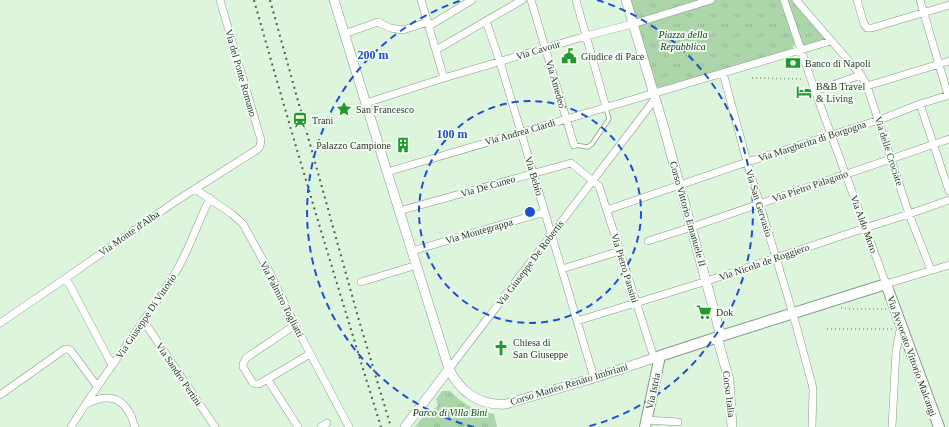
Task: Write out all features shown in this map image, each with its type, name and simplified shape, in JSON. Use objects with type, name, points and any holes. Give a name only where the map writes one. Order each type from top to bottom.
[{"type":"main road","name":"Corso Matteo Renato Imbriani","points":[[657,357],[886,284]]},
{"type":"main road","name":"Via Avvocato Vittorio Malcangi","points":[[886,284],[900,326],[939,427]]},
{"type":"main road","name":"Via Istria","points":[[646,423],[657,357]]},
{"type":"street","name":"Via del Ponte Romano","points":[[220,0],[261,140],[260,146]]},
{"type":"street","name":"Corso Matteo Renato Imbriani","points":[[334,0],[449,369],[459,386],[477,399],[488,403],[499,404],[516,402],[657,357]]},
{"type":"street","points":[[421,0],[444,78]]},
{"type":"street","points":[[344,34],[378,22],[390,28],[403,30],[428,24],[472,0]]},
{"type":"street","points":[[436,50],[522,0]]},
{"type":"street","name":"Via Amedeo","points":[[531,0],[574,145]]},
{"type":"street","points":[[576,0],[606,107]]},
{"type":"street","points":[[626,0],[654,96],[723,73],[831,41],[796,0]]},
{"type":"street","name":"Via Cavour","points":[[366,103],[444,78],[711,0]]},
{"type":"street","points":[[784,0],[801,50]]},
{"type":"street","points":[[857,0],[866,28],[872,28],[949,5]]},
{"type":"street","points":[[920,0],[949,95]]},
{"type":"street","name":"Via Bebio","points":[[486,21],[500,62],[594,378]]},
{"type":"street","name":"Via delle Crociate","points":[[831,41],[861,75],[867,86],[909,214],[930,270]]},
{"type":"street","name":"Via Aldo Moro","points":[[801,50],[886,284]]},
{"type":"street","points":[[867,86],[949,61]]},
{"type":"street","name":"Via San Gervasio","points":[[723,73],[747,162],[793,314],[813,390],[812,427]]},
{"type":"street","points":[[816,91],[861,75]]},
{"type":"street","name":"Via Margherita di Borgogna","points":[[607,210],[747,162],[832,136],[949,95]]},
{"type":"street","name":"Via Andrea Ciardi","points":[[387,172],[606,107],[654,96]]},
{"type":"street","name":"Via Giuseppe De Robertis","points":[[405,427],[593,181],[654,96]]},
{"type":"street","name":"Corso Vittorio Emanuele II","points":[[654,96],[707,281],[719,337]]},
{"type":"street","points":[[920,104],[949,191]]},
{"type":"street","name":"Via Pietro Palagano","points":[[648,241],[949,139]]},
{"type":"street","name":"Via Monte d'Alba","points":[[0,323],[165,208],[258,149],[260,146]]},
{"type":"street","name":"Via De Cuneo","points":[[399,211],[571,163],[593,181]]},
{"type":"street","name":"Via Pietro Pansini","points":[[593,181],[599,186],[636,303],[657,357]]},
{"type":"street","name":"Via Palmiro Togliatti","points":[[195,188],[232,214],[243,224],[349,427]]},
{"type":"street","name":"Via Giuseppe Di Vittorio","points":[[71,427],[84,405],[177,270],[210,198]]},
{"type":"street","name":"Via Nicola de Roggiero","points":[[577,321],[707,281],[949,200]]},
{"type":"street","name":"Via Montegrappa","points":[[412,250],[545,212]]},
{"type":"street","points":[[562,270],[620,251]]},
{"type":"street","points":[[361,282],[417,265]]},
{"type":"street","points":[[886,284],[949,265]]},
{"type":"street","points":[[66,278],[112,365]]},
{"type":"street","name":"Via Sandro Pertini","points":[[143,320],[215,427]]},
{"type":"street","points":[[295,325],[246,358],[244,360],[243,367],[253,383],[260,384],[310,354]]},
{"type":"street","points":[[892,427],[896,351],[900,326]]},
{"type":"street","name":"Corso Italia","points":[[719,337],[729,380],[732,427]]},
{"type":"street","points":[[0,395],[65,349],[71,351],[97,386]]},
{"type":"street","points":[[268,380],[298,427]]},
{"type":"street","points":[[84,405],[97,399],[113,399],[122,404],[132,418],[135,427]]},
{"type":"street","points":[[646,423],[678,422]]},
{"type":"lane","points":[[574,145],[586,147],[592,144],[609,119],[606,107]]},
{"type":"path","points":[[752,78],[811,80]]},
{"type":"path","points":[[828,303],[839,308],[895,309]]},
{"type":"path","points":[[827,330],[900,326]]},
{"type":"green space","name":"Piazza della Repubblica","points":[[630,0],[781,0],[795,43],[792,49],[660,88],[656,87]]},
{"type":"green space","points":[[786,0],[792,0],[826,40],[802,47]]},
{"type":"green space","name":"Parco di Villa Bini","points":[[442,391],[450,391],[470,406],[481,411],[494,414],[497,427],[415,427],[428,410],[434,410],[438,405],[436,399]]},
{"type":"railway","points":[[254,0],[316,214],[381,427]]},
{"type":"railway","points":[[270,0],[358,317],[391,427]]},
{"type":"place","name":"Giudice di Pace","points":[[569,56]]},
{"type":"place","name":"Banco di Napoli","points":[[793,63]]},
{"type":"place","name":"B&B Travel & Living","points":[[804,92]]},
{"type":"place","name":"San Francesco","points":[[344,109]]},
{"type":"place","name":"Trani","points":[[300,120]]},
{"type":"place","name":"Palazzo Campione","points":[[403,145]]},
{"type":"place","name":"Dok","points":[[704,312]]},
{"type":"place","name":"Chiesa di San Giuseppe","points":[[501,348]]}]
